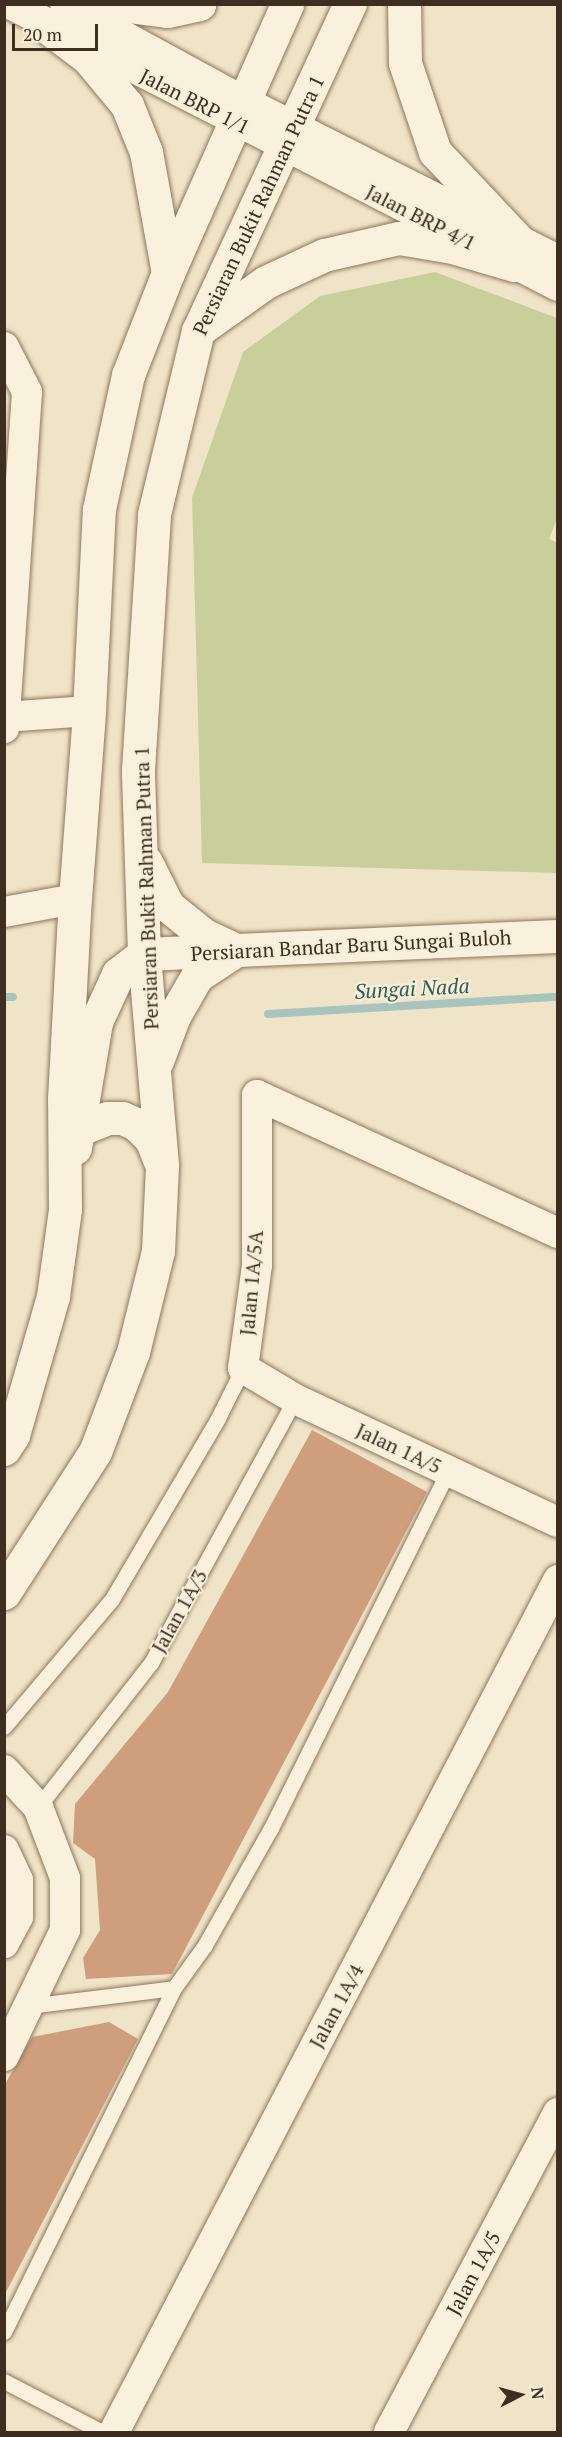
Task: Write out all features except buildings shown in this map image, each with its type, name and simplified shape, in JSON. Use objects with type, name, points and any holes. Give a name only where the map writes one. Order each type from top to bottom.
[{"type":"main road","points":[[112,4],[168,11],[199,4]]},
{"type":"main road","points":[[65,1209],[64,1099],[75,899],[89,711],[99,509],[128,375],[168,273],[287,4]]},
{"type":"main road","name":"Persiaran Bukit Rahman Putra 1","points":[[4,1593],[95,1452],[134,1352],[158,1251],[162,1166],[144,954],[138,770],[154,514],[198,331],[350,4]]},
{"type":"main road","points":[[404,4],[405,63],[435,152],[516,253]]},
{"type":"main road","points":[[54,14],[127,105],[146,152],[168,273]]},
{"type":"main road","points":[[198,331],[266,282],[324,255],[399,238],[452,247],[516,253]]},
{"type":"main road","points":[[141,852],[168,906],[204,934],[237,950]]},
{"type":"main road","name":"Persiaran Bandar Baru Sungai Buloh","points":[[144,954],[558,936]]},
{"type":"main road","points":[[154,1069],[174,1016],[197,976],[237,950]]},
{"type":"main road","points":[[4,1449],[13,1435],[53,1296],[96,1022],[118,974],[144,954]]},
{"type":"main road","points":[[78,1130],[99,1120],[122,1118],[136,1124],[151,1139],[162,1166]]},
{"type":"street","name":"Jalan BRP 1/1","points":[[10,4],[54,14],[290,136]]},
{"type":"street","name":"Jalan BRP 4/1","points":[[290,136],[516,253],[558,286]]},
{"type":"street","name":"Jalan BRP 4/1","points":[[516,253],[558,260]]},
{"type":"street","points":[[4,346],[27,392],[4,728]]},
{"type":"street","points":[[5,717],[89,711]]},
{"type":"street","points":[[4,912],[75,899]]},
{"type":"street","name":"Jalan 1A/5A","points":[[243,1368],[257,1265],[257,1095],[558,1233]]},
{"type":"street","name":"Jalan 1A/5","points":[[243,1368],[294,1399],[558,1522]]},
{"type":"street","name":"Jalan 1A/4","points":[[114,2433],[558,1581]]},
{"type":"street","points":[[4,2056],[64,1930],[65,1878],[38,1807],[6,1775]]},
{"type":"street","points":[[4,1850],[18,1880],[18,1917],[4,1943]]},
{"type":"street","name":"Jalan 1A/5","points":[[389,2433],[558,2113]]},
{"type":"lane","name":"Jalan 1A/5A","points":[[4,1727],[112,1599],[218,1418],[243,1368]]},
{"type":"lane","name":"Jalan 1A/3","points":[[38,1807],[151,1663],[294,1399]]},
{"type":"lane","points":[[4,2332],[174,1988],[205,1945],[271,1828],[448,1471]]},
{"type":"lane","points":[[28,2006],[174,1988]]},
{"type":"lane","points":[[4,2381],[102,2433]]},
{"type":"green space","points":[[435,272],[557,318],[558,516],[549,539],[558,543],[557,873],[202,863],[192,498],[243,352],[320,296]]},
{"type":"waterway","name":"Sungai Nada","points":[[4,997],[13,997]]},
{"type":"waterway","name":"Sungai Nada","points":[[268,1014],[558,997]]}]
